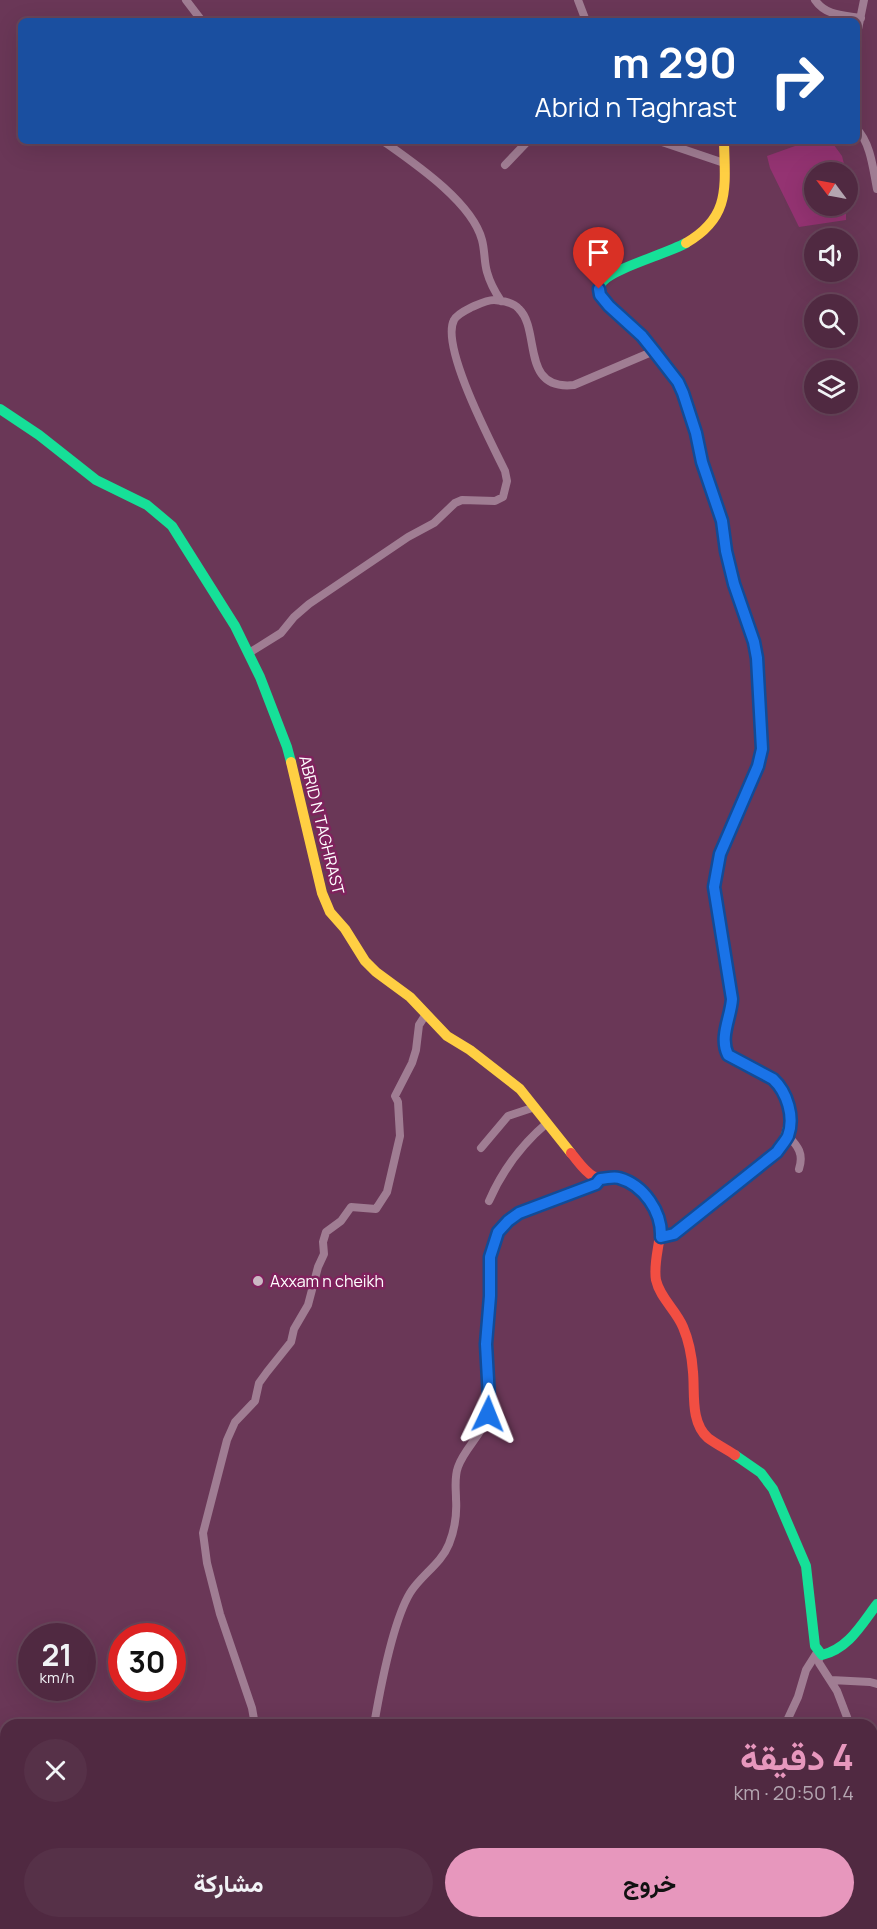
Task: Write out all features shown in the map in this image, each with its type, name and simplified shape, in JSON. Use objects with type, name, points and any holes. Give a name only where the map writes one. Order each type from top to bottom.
[{"type":"street","points":[[186,0],[200,18]]},
{"type":"street","points":[[578,0],[585,18]]},
{"type":"street","points":[[815,0],[822,9],[829,13],[861,18]]},
{"type":"street","points":[[860,22],[864,0]]},
{"type":"street","points":[[860,131],[868,146],[877,189]]},
{"type":"street","points":[[386,144],[418,166],[462,206],[474,221],[482,240],[486,271],[501,301]]},
{"type":"street","points":[[505,165],[525,144]]},
{"type":"street","points":[[668,144],[724,163]]},
{"type":"street","points":[[661,1237],[679,1232],[777,1152],[788,1136],[789,1110],[779,1085],[773,1079],[728,1055],[726,1050],[725,1030],[732,1009],[732,999],[714,887],[716,868],[723,846],[758,766],[762,749],[757,658],[750,627],[734,584],[722,521],[702,462],[687,404],[678,382],[642,336],[609,306],[600,295],[599,289],[601,283],[610,275],[686,244],[709,228],[721,209],[725,196],[724,144]]},
{"type":"street","points":[[249,653],[281,633],[309,604],[408,537],[434,523],[455,503],[462,500],[495,501],[503,497],[507,481],[506,471],[472,404],[451,329],[454,319],[465,311],[490,300],[512,303],[520,309],[526,319],[536,365],[542,374],[563,386],[574,385],[654,351]]},
{"type":"street","name":"ABRID N TAGHRAST","points":[[0,409],[39,435],[96,480],[147,505],[172,526],[235,626],[260,677],[287,747],[325,902],[365,961],[410,997],[447,1036],[470,1050],[520,1089],[586,1171],[600,1179]]},
{"type":"street","points":[[254,1719],[220,1614],[207,1563],[203,1533],[227,1440],[235,1422],[255,1401],[259,1383],[291,1342],[294,1329],[308,1305],[318,1267],[324,1254],[323,1242],[326,1232],[341,1221],[351,1207],[376,1209],[387,1192],[400,1136],[398,1102],[395,1096],[412,1063],[416,1050],[418,1025],[426,1014]]},
{"type":"street","points":[[481,1148],[508,1116],[534,1107]]},
{"type":"street","points":[[489,1201],[498,1181],[516,1153],[547,1123]]},
{"type":"street","points":[[788,1136],[801,1153],[802,1161],[799,1169]]},
{"type":"street","points":[[375,1719],[390,1650],[404,1604],[411,1591],[442,1557],[448,1546],[455,1521],[454,1482],[458,1468],[483,1429],[488,1414],[486,1344],[490,1257],[498,1232],[519,1213],[596,1184],[600,1179],[618,1177],[644,1194],[656,1210],[661,1237],[655,1279],[686,1332],[693,1371],[697,1421],[707,1437],[761,1473],[773,1489],[806,1566],[815,1646],[818,1651],[822,1655],[829,1654],[846,1643],[877,1604]]},
{"type":"street","points":[[818,1651],[819,1663],[842,1701],[848,1719]]},
{"type":"street","points":[[788,1719],[798,1697],[806,1670],[818,1651]]},
{"type":"street","points":[[831,1680],[877,1684]]},
{"type":"shaded area","points":[[801,144],[833,144],[844,162],[804,162],[804,216],[846,216],[846,220],[799,227],[770,168],[767,156]]},
{"type":"traffic: fast","points":[[686,243],[618,271],[603,281],[600,288],[607,303],[647,341],[679,383],[690,410],[701,458]]},
{"type":"traffic: fast","points":[[0,409],[39,435],[96,480],[147,505],[172,526],[235,626],[260,677],[291,762]]},
{"type":"traffic: fast","points":[[661,1237],[679,1232],[777,1152],[789,1125],[789,1105],[781,1088],[763,1073],[728,1055],[725,1034],[732,999],[714,887],[720,854],[733,823]]},
{"type":"traffic: fast","points":[[735,1455],[761,1473],[773,1489],[806,1566],[815,1646],[822,1655],[840,1647],[847,1641],[860,1628],[877,1604]]},
{"type":"traffic: slow","points":[[686,243],[701,233],[718,211],[724,187],[724,144]]},
{"type":"traffic: slow","points":[[291,762],[322,893],[330,912],[345,929],[365,961],[410,997],[447,1036],[470,1050],[520,1089],[571,1153]]},
{"type":"traffic: jam","points":[[701,458],[722,521],[734,584],[750,627],[757,658],[762,749],[758,766],[733,823]]},
{"type":"traffic: jam","points":[[571,1153],[593,1176],[616,1178],[629,1182],[640,1190],[654,1206],[660,1229],[656,1280],[661,1293],[680,1321],[687,1338],[692,1361],[694,1407],[698,1424],[708,1438],[735,1455]]},
{"type":"place","name":"Axxam n cheikh","points":[[258,1281]]},
{"type":"route","points":[[488,1414],[486,1344],[490,1257],[498,1232],[508,1221],[519,1213],[596,1184],[600,1179],[618,1177],[644,1194],[651,1202],[659,1219],[661,1237],[669,1236],[679,1232],[777,1152],[788,1136],[790,1117],[783,1091],[779,1085],[773,1079],[728,1055],[726,1050],[725,1030],[732,1009],[732,999],[714,878],[726,837],[758,766],[762,749],[754,642],[734,584],[722,521],[702,462],[696,433],[683,393],[678,382],[642,336],[609,306],[600,295],[599,289]]}]
